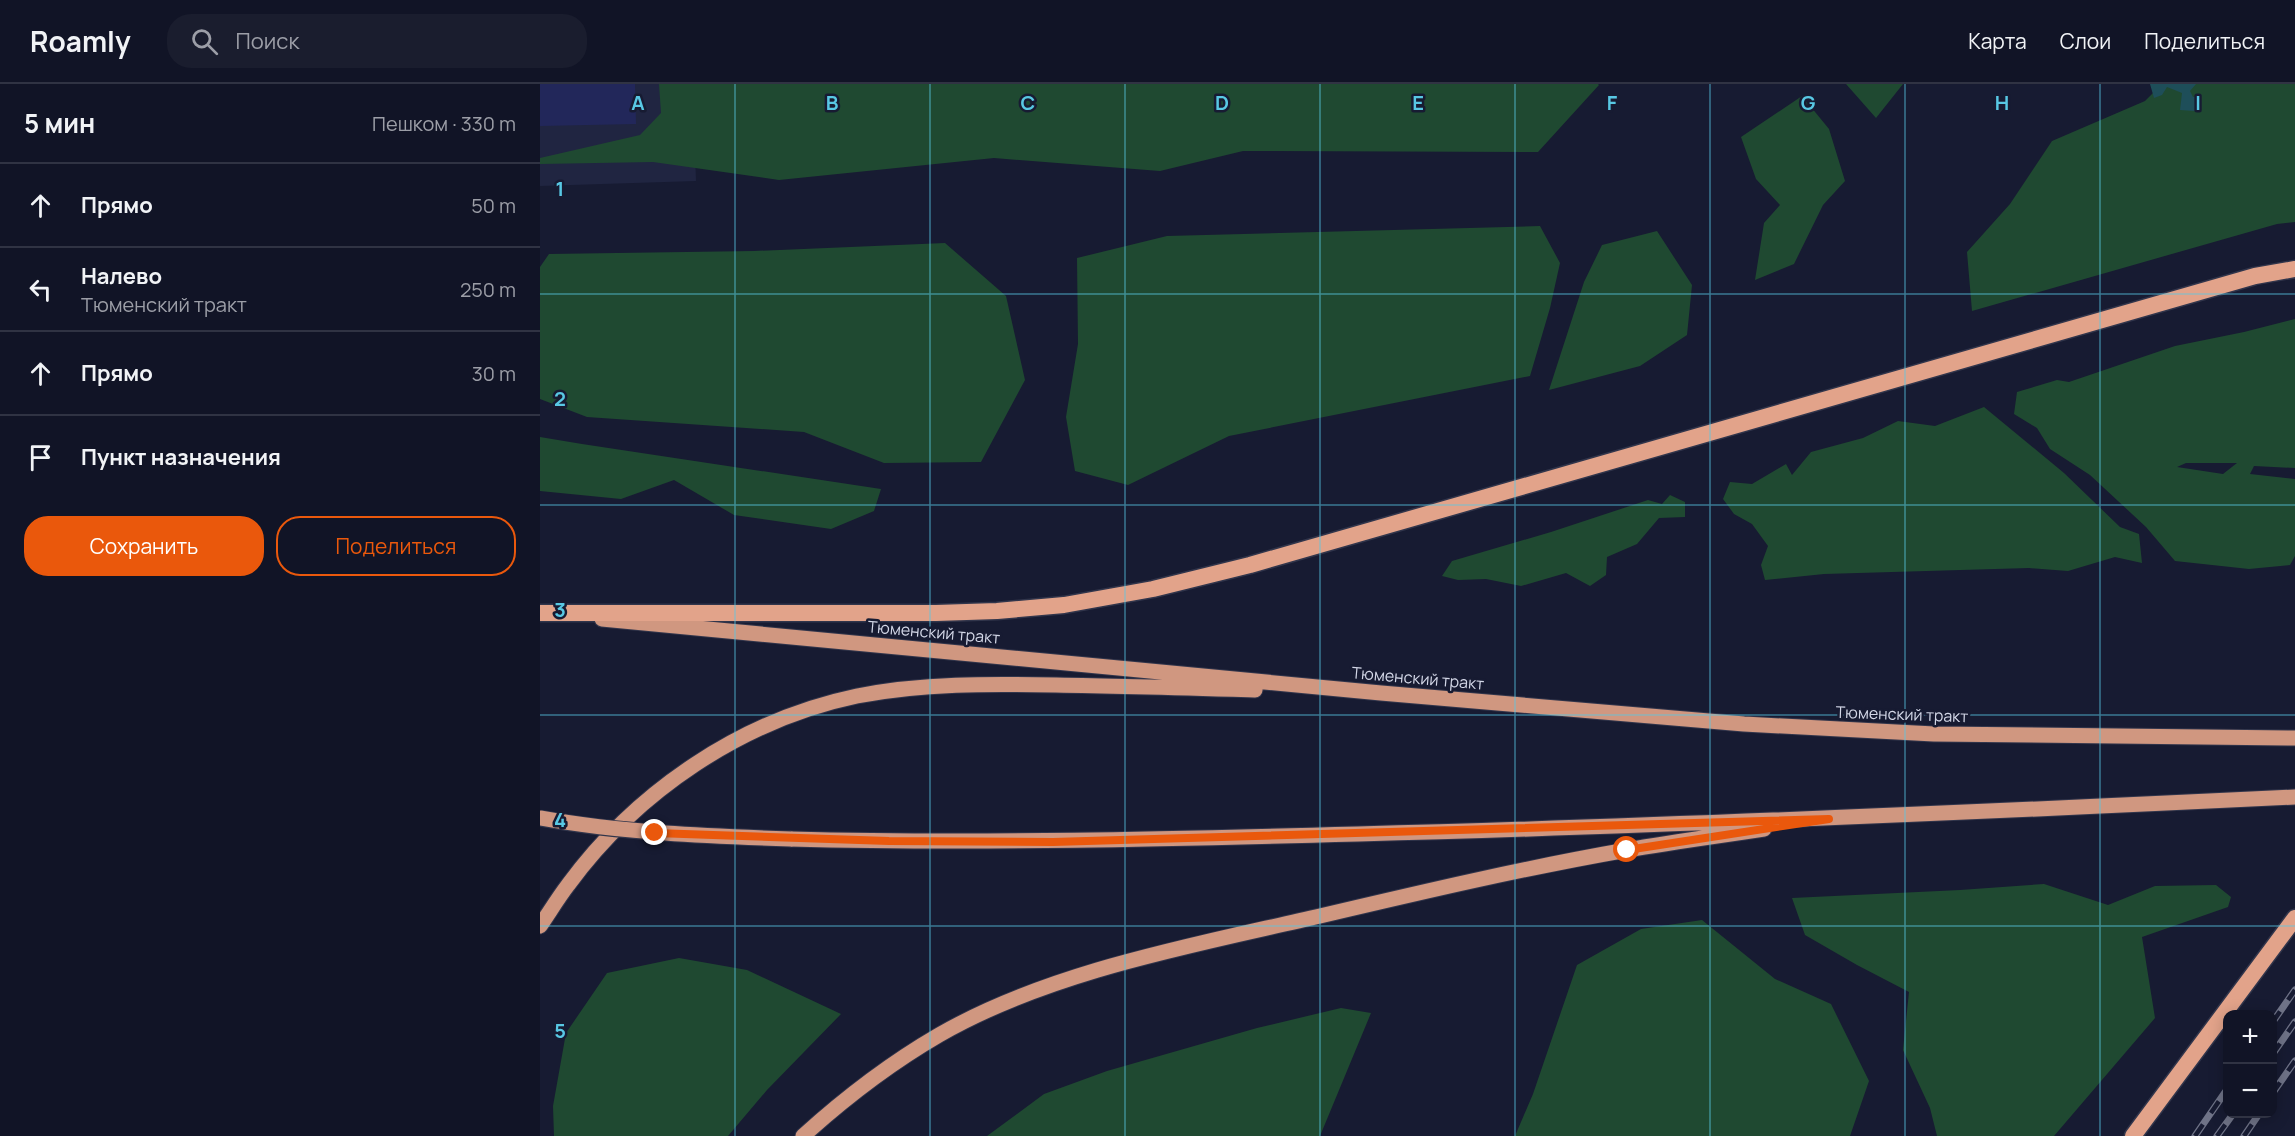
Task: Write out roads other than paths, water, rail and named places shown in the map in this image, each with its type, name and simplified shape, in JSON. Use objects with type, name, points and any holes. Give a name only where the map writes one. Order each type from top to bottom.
[{"type":"highway","points":[[540,613],[936,613],[1064,605],[1153,589],[1250,565],[2255,276],[2295,269]]},
{"type":"highway","points":[[2133,1136],[2295,918]]},
{"type":"main road","name":"Тюменский тракт","points":[[540,613],[1381,693],[1744,724],[1934,734],[2295,738]]},
{"type":"main road","points":[[540,926],[568,885],[604,842],[633,812],[675,778],[716,751],[756,730],[808,710],[857,697],[909,688],[969,683],[1381,693]]},
{"type":"main road","points":[[540,818],[655,833],[791,839],[1053,842],[1829,819],[2295,797]]},
{"type":"main road","points":[[802,1136],[882,1071],[940,1034],[1003,1004],[1062,982],[1157,955],[1456,884],[1627,850],[1829,819]]},
{"type":"railway","points":[[2277,1016],[2295,990]]},
{"type":"railway","points":[[2277,1048],[2295,1022]]},
{"type":"railway","points":[[2277,1087],[2295,1061]]},
{"type":"railway","points":[[2195,1136],[2223,1095]]},
{"type":"railway","points":[[2217,1136],[2230,1118]]},
{"type":"railway","points":[[2244,1136],[2256,1118]]}]
